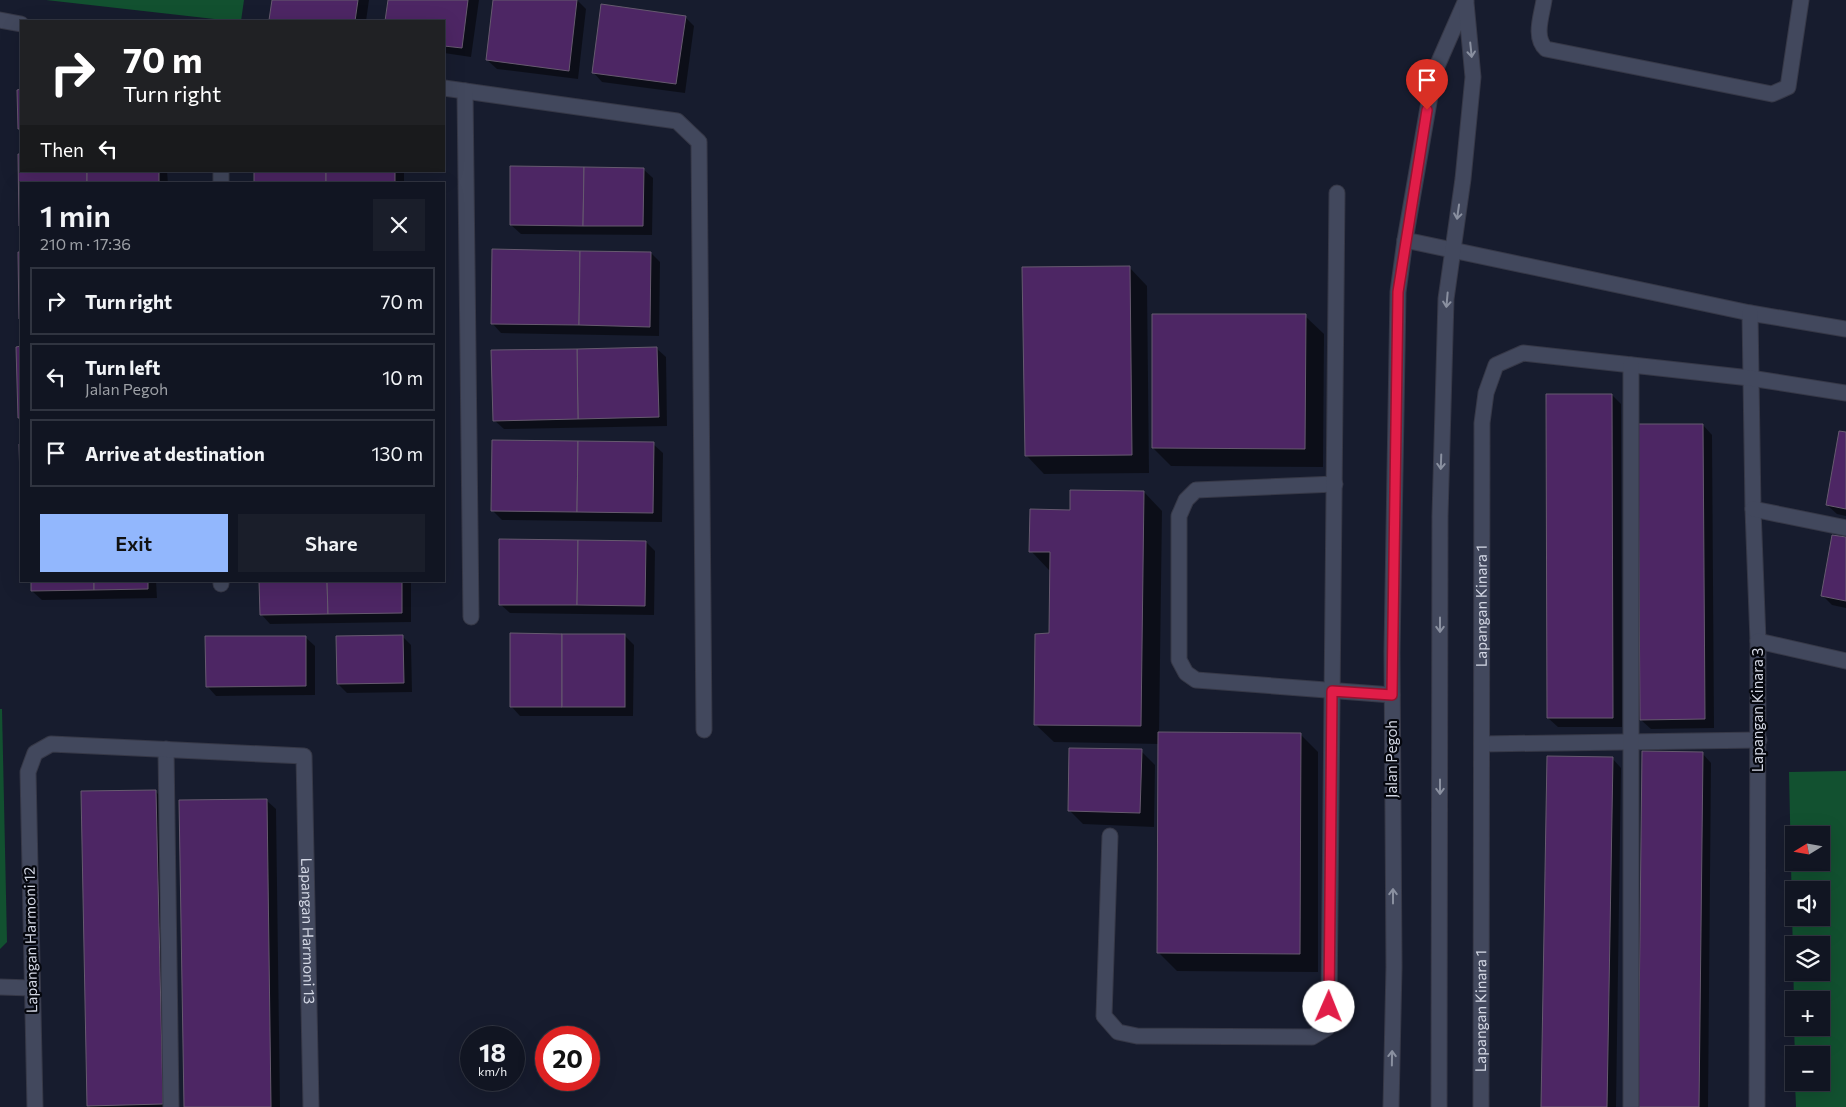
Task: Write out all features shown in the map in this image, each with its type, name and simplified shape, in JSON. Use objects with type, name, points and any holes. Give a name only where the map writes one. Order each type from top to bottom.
[{"type":"street","points":[[1544,0],[1539,34],[1541,44],[1546,48],[1772,94],[1788,87],[1801,0]]},
{"type":"street","points":[[1439,1107],[1440,516],[1446,299],[1463,179],[1473,77],[1462,1]]},
{"type":"street","name":"Jalan Pegoh","points":[[1391,1107],[1394,967],[1392,695],[1398,292],[1405,240],[1434,73],[1462,1]]},
{"type":"street","points":[[0,20],[20,24]]},
{"type":"street","points":[[445,88],[677,121],[699,142],[704,730]]},
{"type":"street","points":[[465,91],[471,617]]},
{"type":"street","points":[[1110,836],[1104,1016],[1118,1032],[1137,1036],[1312,1037],[1327,1028],[1329,1007],[1337,193]]},
{"type":"street","points":[[1405,240],[1452,252],[1750,313],[1846,329]]},
{"type":"street","name":"Lapangan Kinara 3","points":[[1750,313],[1759,740],[1757,1107]]},
{"type":"street","name":"Lapangan Kinara 1","points":[[1481,1107],[1482,424],[1486,393],[1496,365],[1523,353],[1750,378],[1846,393]]},
{"type":"street","points":[[1631,365],[1631,1107]]},
{"type":"street","points":[[1335,484],[1196,490],[1186,500],[1179,516],[1178,660],[1186,673],[1196,680],[1392,695]]},
{"type":"street","points":[[1753,509],[1846,528]]},
{"type":"street","points":[[1758,642],[1846,661]]},
{"type":"street","points":[[1482,744],[1759,740]]},
{"type":"street","name":"Lapangan Harmoni 12","points":[[34,1107],[28,772],[35,753],[51,744],[166,749]]},
{"type":"street","points":[[166,749],[171,1107]]},
{"type":"street","name":"Lapangan Harmoni 13","points":[[166,749],[304,756],[311,1107]]},
{"type":"street","points":[[0,988],[32,988]]},
{"type":"green space","points":[[46,0],[244,0],[241,20],[223,20]]},
{"type":"green space","points":[[0,709],[2,709],[7,942],[0,949]]},
{"type":"green space","points":[[1846,771],[1846,1107],[1796,1107],[1795,1091],[1830,1091],[1830,1046],[1795,1046],[1794,1036],[1830,1036],[1830,991],[1794,991],[1794,981],[1830,981],[1830,936],[1793,936],[1792,926],[1830,926],[1830,881],[1791,881],[1791,871],[1830,871],[1830,826],[1790,826],[1789,772]]},
{"type":"building","points":[[272,0],[358,0],[355,20],[269,20]]},
{"type":"building","points":[[388,0],[468,0],[462,48],[445,46],[445,20],[385,20]]},
{"type":"building","points":[[493,0],[577,0],[569,71],[486,60]]},
{"type":"building","points":[[601,4],[686,16],[676,84],[592,73]]},
{"type":"building","points":[[20,89],[20,129],[18,129],[17,90]]},
{"type":"building","points":[[18,154],[20,154],[20,172],[87,172],[87,182],[20,182],[19,226]]},
{"type":"building","points":[[510,166],[584,167],[583,226],[510,225]]},
{"type":"building","points":[[584,167],[644,168],[643,226],[583,226]]},
{"type":"building","points":[[87,172],[159,172],[159,182],[87,182]]},
{"type":"building","points":[[254,172],[326,172],[326,182],[254,182]]},
{"type":"building","points":[[326,172],[395,172],[395,182],[326,182]]},
{"type":"building","points":[[492,249],[580,251],[579,325],[491,324]]},
{"type":"building","points":[[580,251],[651,252],[650,327],[579,325]]},
{"type":"building","points":[[18,252],[20,252],[20,319]]},
{"type":"building","points":[[1130,266],[1132,455],[1025,456],[1022,267]]},
{"type":"building","points":[[1152,314],[1306,314],[1305,449],[1152,448]]},
{"type":"building","points":[[20,346],[20,418],[18,418],[16,347]]},
{"type":"building","points":[[657,347],[659,417],[578,419],[577,349]]},
{"type":"building","points":[[577,349],[578,419],[493,421],[491,350]]},
{"type":"building","points":[[1546,394],[1612,394],[1613,718],[1547,718]]},
{"type":"building","points":[[1638,424],[1703,424],[1705,719],[1640,720]]},
{"type":"building","points":[[1839,431],[1846,432],[1846,509],[1826,505]]},
{"type":"building","points":[[492,440],[578,441],[577,512],[491,511]]},
{"type":"building","points":[[578,441],[654,442],[653,513],[577,512]]},
{"type":"building","points":[[19,444],[20,444],[20,480]]},
{"type":"building","points":[[1070,490],[1144,491],[1141,726],[1034,725],[1035,634],[1049,633],[1050,552],[1029,552],[1030,509],[1070,510]]},
{"type":"building","points":[[1832,535],[1846,537],[1846,601],[1821,596]]},
{"type":"building","points":[[499,539],[578,540],[577,605],[499,605]]},
{"type":"building","points":[[578,540],[646,541],[645,606],[577,605]]},
{"type":"building","points":[[31,582],[94,582],[94,590],[31,591]]},
{"type":"building","points":[[94,582],[148,582],[148,589],[94,590]]},
{"type":"building","points":[[259,582],[327,582],[328,614],[260,615]]},
{"type":"building","points":[[327,582],[402,582],[402,613],[328,614]]},
{"type":"building","points":[[510,633],[562,634],[562,707],[510,707]]},
{"type":"building","points":[[562,634],[625,634],[625,707],[562,707]]},
{"type":"building","points":[[403,635],[404,683],[337,684],[336,636]]},
{"type":"building","points":[[205,636],[306,636],[306,686],[206,687]]},
{"type":"building","points":[[1158,732],[1301,733],[1300,954],[1157,953]]},
{"type":"building","points":[[1069,748],[1142,749],[1140,813],[1068,811]]},
{"type":"building","points":[[1642,751],[1703,752],[1699,1107],[1638,1107]]},
{"type":"building","points":[[1547,756],[1613,757],[1607,1107],[1541,1107]]},
{"type":"building","points":[[156,790],[163,1104],[87,1106],[81,791]]},
{"type":"building","points":[[267,799],[271,1107],[184,1107],[179,800]]},
{"type":"route","points":[[1329,1007],[1332,691],[1392,695],[1398,292],[1427,110]]}]
